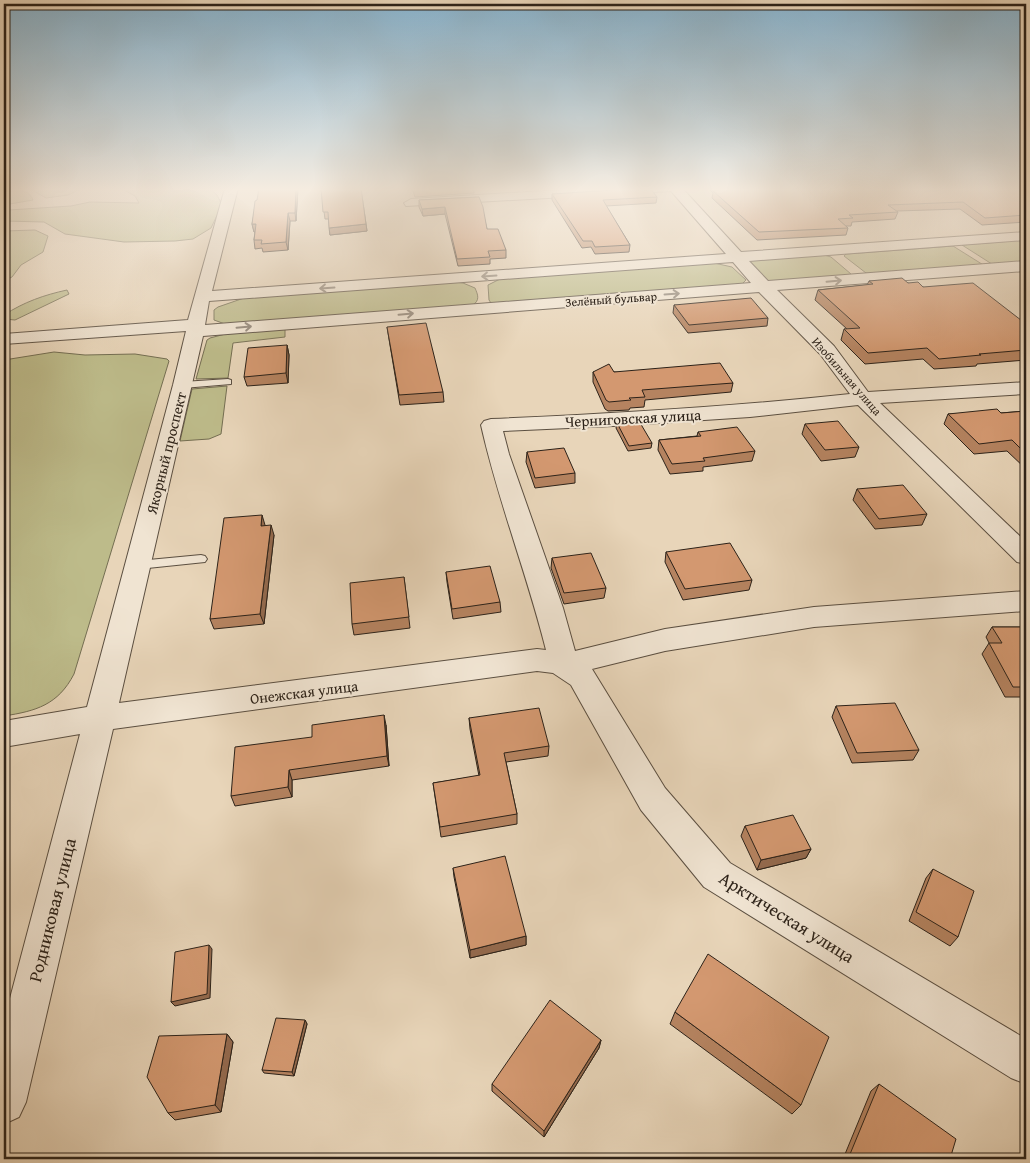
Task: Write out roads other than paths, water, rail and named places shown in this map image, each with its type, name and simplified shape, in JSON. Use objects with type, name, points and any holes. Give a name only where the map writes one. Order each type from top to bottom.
[{"type":"street","name":"Якорный проспект","points":[[100,718],[183,385],[202,297],[217,242]]},
{"type":"street","name":"Изобильная улица","points":[[723,242],[764,287],[827,350],[863,398],[1026,556]]},
{"type":"street","points":[[202,297],[944,242]]},
{"type":"street","name":"Зелёный бульвар","points":[[4,339],[196,328],[1026,266]]},
{"type":"street","name":"Черниговская улица","points":[[564,665],[549,608],[490,425],[613,420],[750,411],[863,398],[1026,388]]},
{"type":"street","points":[[564,665],[665,640],[814,617],[1026,601]]},
{"type":"street","name":"Арктическая улица","points":[[508,666],[538,660],[558,661],[581,677],[653,799],[716,875],[1026,1063]]},
{"type":"street","name":"Онежская улица","points":[[4,734],[100,718],[508,666]]},
{"type":"street","name":"Родниковая улица","points":[[4,1102],[100,718]]},
{"type":"lane","points":[[183,385],[228,382]]},
{"type":"lane","points":[[138,565],[201,559]]}]
